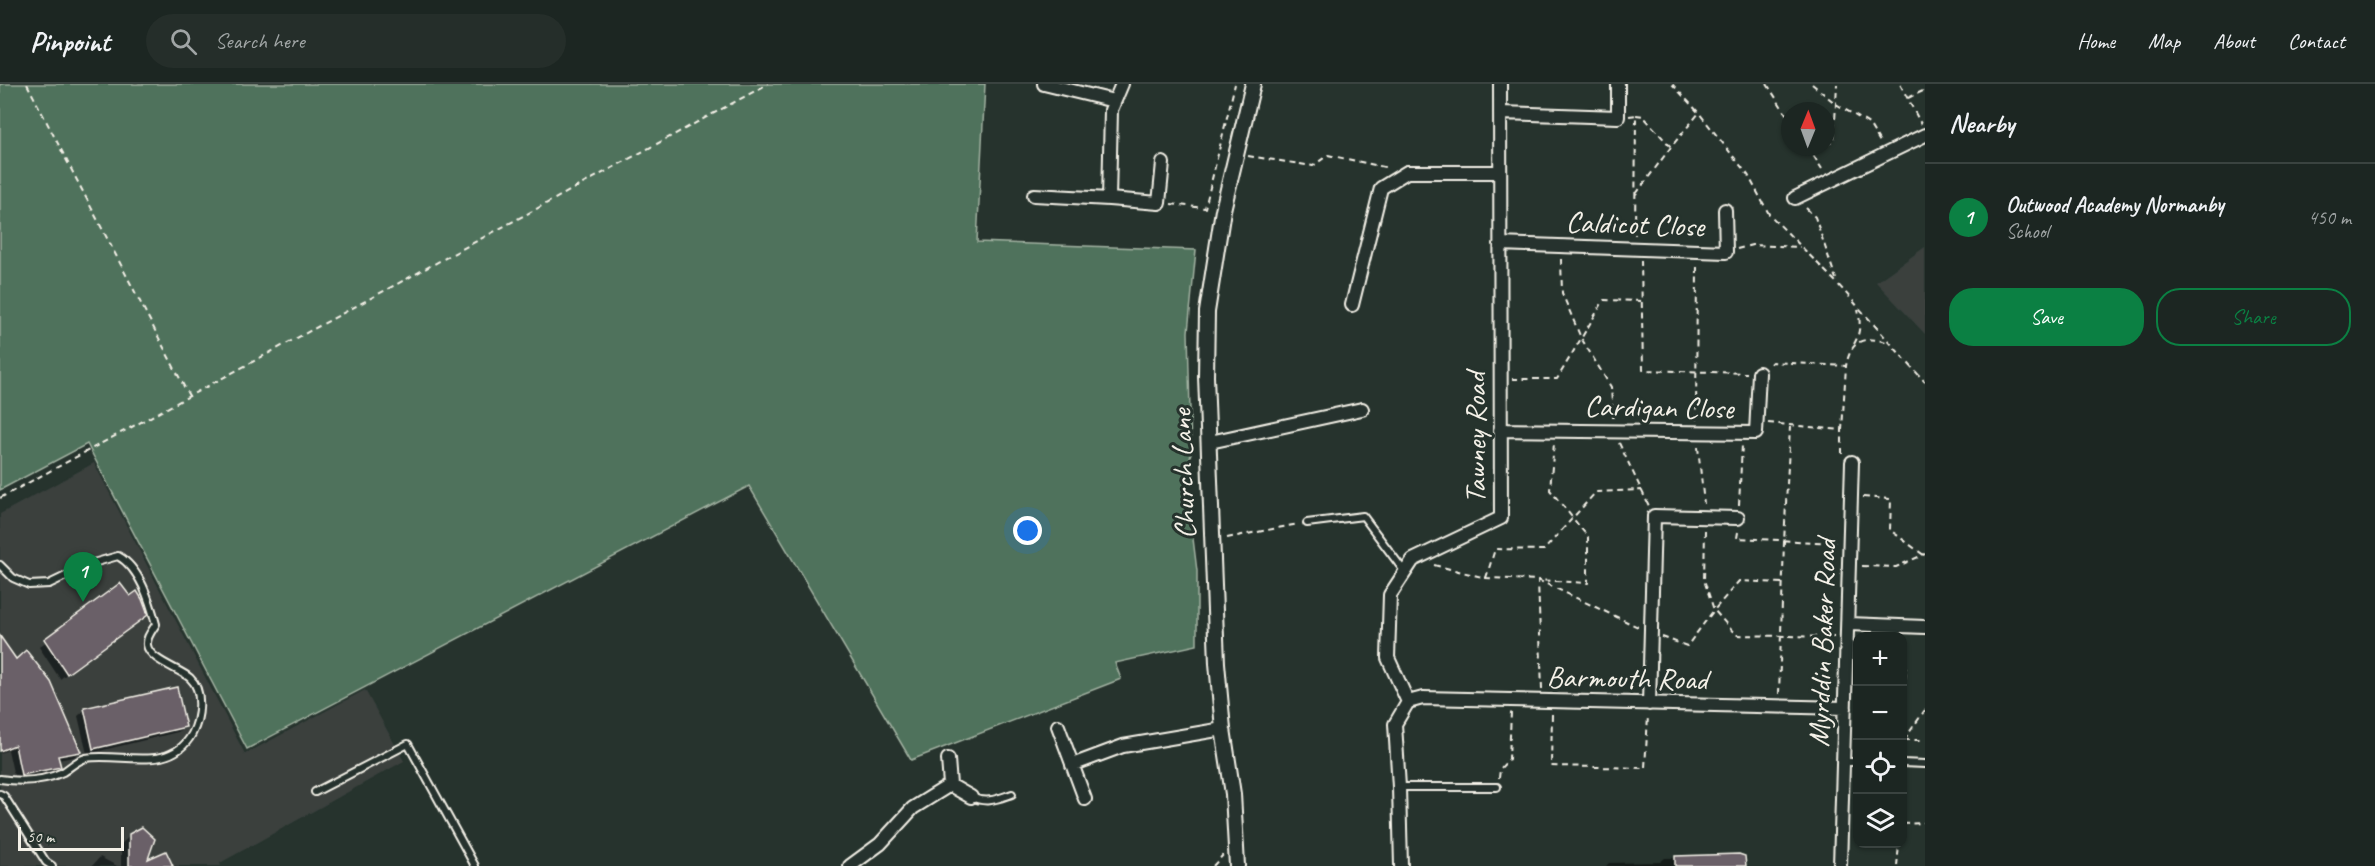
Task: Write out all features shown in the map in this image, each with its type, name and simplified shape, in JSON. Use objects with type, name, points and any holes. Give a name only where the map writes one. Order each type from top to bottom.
[{"type":"street","points":[[1044,84],[1114,101]]},
{"type":"street","points":[[1109,199],[1111,110],[1122,84]]},
{"type":"street","name":"Church Lane","points":[[1237,866],[1233,794],[1223,729],[1217,663],[1206,376],[1208,312],[1222,210],[1253,84]]},
{"type":"street","name":"Tawney Road","points":[[1408,702],[1389,658],[1390,595],[1413,560],[1501,518],[1500,84]]},
{"type":"street","points":[[1500,113],[1618,117],[1618,84]]},
{"type":"street","points":[[1795,198],[1925,134]]},
{"type":"street","points":[[1034,195],[1159,203],[1163,164]]},
{"type":"street","points":[[1352,305],[1382,188],[1407,172],[1500,172]]},
{"type":"street","name":"Caldicot Close","points":[[1500,244],[1561,248],[1637,248],[1726,252],[1725,210]]},
{"type":"street","name":"Cardigan Close","points":[[1500,430],[1756,434],[1759,373]]},
{"type":"street","points":[[1210,442],[1362,409]]},
{"type":"street","name":"Myrddin Baker Road","points":[[1840,866],[1852,462]]},
{"type":"street","points":[[1648,704],[1654,516],[1738,518]]},
{"type":"street","points":[[1848,631],[1907,626],[1925,627]]},
{"type":"street","name":"Barmouth Road","points":[[1408,702],[1423,698],[1845,708]]},
{"type":"street","points":[[1401,866],[1395,724],[1408,702]]},
{"type":"street","points":[[1058,726],[1084,799]]},
{"type":"street","points":[[1072,765],[1123,746],[1223,729]]},
{"type":"street","points":[[948,759],[950,786]]},
{"type":"street","points":[[950,786],[971,797]]},
{"type":"street","points":[[850,866],[880,843],[913,808],[950,786]]},
{"type":"lane","points":[[1306,523],[1363,516],[1404,571]]},
{"type":"lane","points":[[0,565],[13,578],[28,585],[39,585],[49,584],[93,563],[118,556],[129,562],[149,600],[156,624],[148,636],[147,646],[153,655],[189,677],[199,697],[200,711],[192,734],[180,749],[163,757],[89,758],[79,760],[61,773],[17,782],[0,779]]},
{"type":"lane","points":[[315,792],[408,744],[475,866]]},
{"type":"lane","points":[[1843,762],[1853,762]]},
{"type":"lane","points":[[1907,763],[1925,764]]},
{"type":"lane","points":[[1399,787],[1497,787]]},
{"type":"lane","points":[[0,794],[4,796],[46,862],[52,866]]},
{"type":"lane","points":[[971,797],[981,802],[1012,794]]},
{"type":"path","points":[[27,84],[189,396]]},
{"type":"path","points":[[0,498],[768,84]]},
{"type":"path","points":[[1159,203],[1205,208],[1235,84]]},
{"type":"path","points":[[1671,84],[1699,113],[1748,175],[1769,214],[1836,282],[1925,382]]},
{"type":"path","points":[[1767,84],[1781,106]]},
{"type":"path","points":[[1812,84],[1836,104],[1869,124],[1887,154]]},
{"type":"path","points":[[1835,122],[1837,84]]},
{"type":"path","points":[[1900,84],[1925,134]]},
{"type":"path","points":[[1908,98],[1925,90]]},
{"type":"path","points":[[1636,195],[1699,113]]},
{"type":"path","points":[[1636,115],[1637,248],[1643,301],[1643,370],[1759,373],[1772,362],[1846,366]]},
{"type":"path","points":[[1618,117],[1643,116],[1671,147]]},
{"type":"path","points":[[1219,150],[1313,166],[1328,154],[1407,172]]},
{"type":"path","points":[[1813,156],[1831,182]]},
{"type":"path","points":[[1795,198],[1815,217],[1836,282]]},
{"type":"path","points":[[1726,252],[1752,245],[1800,247]]},
{"type":"path","points":[[1561,248],[1562,293],[1581,338],[1611,387],[1614,432],[1654,516]]},
{"type":"path","points":[[1697,252],[1696,433],[1706,518],[1704,580],[1714,610],[1736,635],[1782,636],[1848,631]]},
{"type":"path","points":[[1500,379],[1557,379],[1604,300],[1643,301]]},
{"type":"path","points":[[1852,462],[1842,459],[1842,430],[1846,366],[1848,356],[1859,337],[1858,307]]},
{"type":"path","points":[[1853,346],[1861,341],[1875,339],[1888,343]]},
{"type":"path","points":[[1757,422],[1790,427],[1842,430]]},
{"type":"path","points":[[1779,706],[1790,427]]},
{"type":"path","points":[[1413,560],[1486,578],[1588,583],[1588,537],[1550,490],[1555,431]]},
{"type":"path","points":[[1743,433],[1737,538],[1784,542],[1851,543]]},
{"type":"path","points":[[1486,578],[1495,549],[1544,550],[1596,492],[1642,490]]},
{"type":"path","points":[[1851,497],[1890,499],[1890,530],[1924,555]]},
{"type":"path","points":[[1213,541],[1306,523]]},
{"type":"path","points":[[1850,565],[1896,567],[1924,555]]},
{"type":"path","points":[[1538,580],[1651,633],[1687,646],[1739,581],[1783,583]]},
{"type":"path","points":[[1538,580],[1542,692],[1552,692],[1551,766],[1645,768],[1648,704]]},
{"type":"path","points":[[1905,686],[1907,626]]},
{"type":"path","points":[[1497,787],[1500,769],[1509,759],[1512,700]]},
{"type":"path","points":[[1907,736],[1925,710]]},
{"type":"path","points":[[1907,740],[1925,740]]},
{"type":"path","points":[[1907,824],[1925,823]]},
{"type":"path","points":[[1897,866],[1899,848]]},
{"type":"shaded area","points":[[1925,247],[1925,334],[1876,282]]},
{"type":"shaded area","points":[[94,463],[245,754],[365,690],[404,761],[220,863],[221,866],[0,866],[0,514]]},
{"type":"green space","points":[[0,84],[985,84],[977,242],[1196,250],[1188,332],[1191,451],[1187,490],[1197,571],[1197,645],[1115,663],[1121,679],[911,760],[749,486],[247,749],[87,444],[0,490]]},
{"type":"building","points":[[120,583],[130,596],[137,591],[148,615],[67,674],[44,639]]},
{"type":"building","points":[[0,636],[16,659],[26,650],[51,682],[81,752],[58,756],[61,767],[21,775],[15,745],[0,751]]},
{"type":"building","points":[[177,687],[186,727],[93,749],[84,708]]},
{"type":"building","points":[[142,827],[155,839],[148,859],[166,851],[173,866],[129,866],[129,834]]},
{"type":"building","points":[[1739,854],[1745,856],[1746,866],[1675,866],[1675,856]]},
{"type":"place","name":"Outwood Academy Normanby","points":[[83,602]]}]
